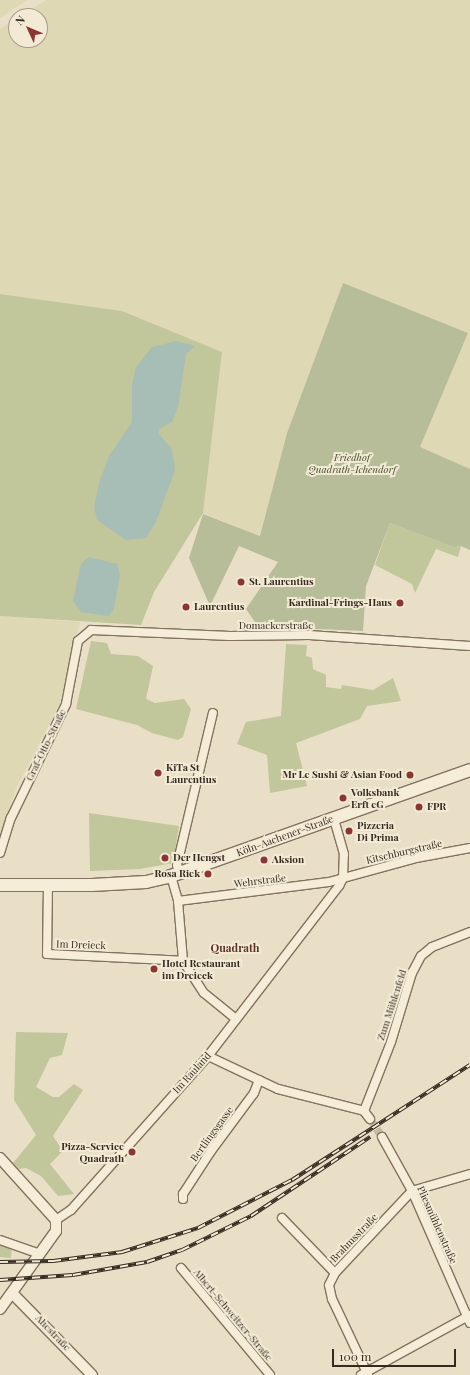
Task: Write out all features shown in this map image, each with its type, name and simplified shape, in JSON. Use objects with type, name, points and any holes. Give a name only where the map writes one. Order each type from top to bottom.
[{"type":"main road","name":"Köln-Aachener-Straße","points":[[0,885],[131,883],[176,875],[470,770]]},
{"type":"street","name":"Domackerstraße","points":[[82,635],[91,630],[230,636],[308,635],[470,646]]},
{"type":"street","name":"Graf-Otto-Straße","points":[[0,853],[11,818],[66,704],[78,641],[82,635]]},
{"type":"street","points":[[213,713],[177,864],[176,875],[183,961],[204,992],[236,1019]]},
{"type":"street","points":[[334,818],[344,854],[343,878]]},
{"type":"street","name":"Kitschburgstraße","points":[[343,878],[416,858],[470,848]]},
{"type":"street","name":"Wehrstraße","points":[[178,901],[329,882],[343,878]]},
{"type":"street","name":"Im Rauland","points":[[56,1220],[71,1210],[208,1056],[343,878]]},
{"type":"street","name":"Im Dreieck","points":[[48,885],[47,954],[183,961]]},
{"type":"street","name":"Zum Mühlenfeld","points":[[364,1111],[391,1042],[412,973],[421,956],[432,947],[468,933]]},
{"type":"street","points":[[208,1056],[278,1089],[364,1111],[370,1119]]},
{"type":"street","name":"Bertlingsgasse","points":[[183,1199],[183,1194],[211,1152],[254,1093],[259,1080]]},
{"type":"street","name":"Pliesmühlenstraße","points":[[382,1137],[412,1192],[469,1318]]},
{"type":"street","points":[[0,1158],[56,1220],[56,1231],[13,1294],[0,1309]]},
{"type":"street","points":[[412,1192],[470,1174]]},
{"type":"street","name":"Brahmsstraße","points":[[365,1374],[332,1299],[329,1285],[335,1273],[412,1192]]},
{"type":"street","points":[[282,1218],[335,1273]]},
{"type":"street","points":[[0,1240],[40,1254]]},
{"type":"street","name":"Albert-Schweitzer-Straße","points":[[181,1268],[270,1375]]},
{"type":"street","name":"Ahestraße","points":[[13,1294],[92,1375]]},
{"type":"street","points":[[365,1374],[469,1318]]},
{"type":"shaded area","points":[[0,0],[27,0],[15,8],[8,8],[8,13],[0,18]]},
{"type":"shaded area","points":[[46,0],[470,0],[470,469],[420,447],[468,333],[343,283],[287,433],[260,536],[203,513],[222,352],[122,311],[0,294],[0,29],[8,24],[8,48],[48,48],[48,8],[34,8]]},
{"type":"shaded area","points":[[0,616],[80,622],[60,704],[16,789],[0,835]]},
{"type":"green space","name":"Friedhof Quadrath-Ichendorf","points":[[343,283],[468,333],[420,447],[470,469],[470,550],[461,546],[454,547],[390,523],[366,586],[363,631],[295,628],[255,622],[246,609],[278,562],[239,546],[210,606],[189,558],[203,514],[260,536],[287,433]]},
{"type":"green space","points":[[0,294],[122,311],[222,352],[203,513],[154,592],[141,625],[0,616]]},
{"type":"green space","points":[[390,523],[454,547],[461,546],[458,557],[436,549],[415,593],[412,584],[375,565]]},
{"type":"green space","points":[[91,641],[107,643],[111,654],[138,656],[153,666],[146,699],[155,703],[184,699],[191,709],[183,737],[178,740],[152,733],[137,725],[76,709]]},
{"type":"green space","points":[[286,644],[307,645],[306,656],[312,658],[313,669],[326,675],[326,687],[341,689],[342,685],[373,690],[393,678],[401,701],[367,706],[360,719],[296,743],[307,786],[270,793],[267,755],[237,744],[246,722],[281,716]]},
{"type":"green space","points":[[89,813],[179,826],[173,863],[140,869],[90,871]]},
{"type":"green space","points":[[16,1032],[68,1033],[62,1055],[50,1058],[36,1087],[53,1097],[59,1097],[74,1084],[83,1090],[53,1136],[63,1151],[50,1164],[74,1194],[58,1196],[41,1176],[26,1168],[19,1169],[13,1163],[36,1135],[14,1100]]},
{"type":"green space","points":[[0,1243],[12,1245],[11,1258],[0,1257]]},
{"type":"water","points":[[177,341],[195,346],[186,354],[178,407],[172,422],[159,429],[159,434],[172,449],[175,470],[156,522],[146,538],[126,540],[97,520],[94,507],[99,483],[109,456],[132,422],[132,384],[136,367],[152,347]]},
{"type":"water","points":[[89,557],[117,564],[120,575],[114,609],[109,616],[81,612],[73,601],[81,564]]},
{"type":"tunnel","points":[[370,1119],[382,1137]]},
{"type":"railway","points":[[0,1262],[53,1261],[122,1252],[198,1228],[292,1180],[470,1065]]},
{"type":"railway","points":[[0,1280],[73,1275],[147,1262],[182,1250],[251,1216],[370,1137]]},
{"type":"place","name":"St. Laurentius","points":[[241,582]]},
{"type":"place","name":"Kardinal-Frings-Haus","points":[[400,603]]},
{"type":"place","name":"Laurentius","points":[[186,607]]},
{"type":"place","name":"KiTa St Laurentius","points":[[158,773]]},
{"type":"place","name":"Mr Le Sushi & Asian Food","points":[[410,775]]},
{"type":"place","name":"Volksbank Erft eG","points":[[343,798]]},
{"type":"place","name":"FPR","points":[[419,807]]},
{"type":"place","name":"Pizzeria Di Prima","points":[[349,831]]},
{"type":"place","name":"Der Hengst","points":[[165,858]]},
{"type":"place","name":"Aksion","points":[[264,860]]},
{"type":"place","name":"Rosa Riek","points":[[208,874]]},
{"type":"place","name":"Hotel Restaurant im Dreieck","points":[[154,969]]},
{"type":"place","name":"Pizza-Service Quadrath","points":[[132,1152]]},
{"type":"district","name":"Quadrath","points":[[235,948]]}]
